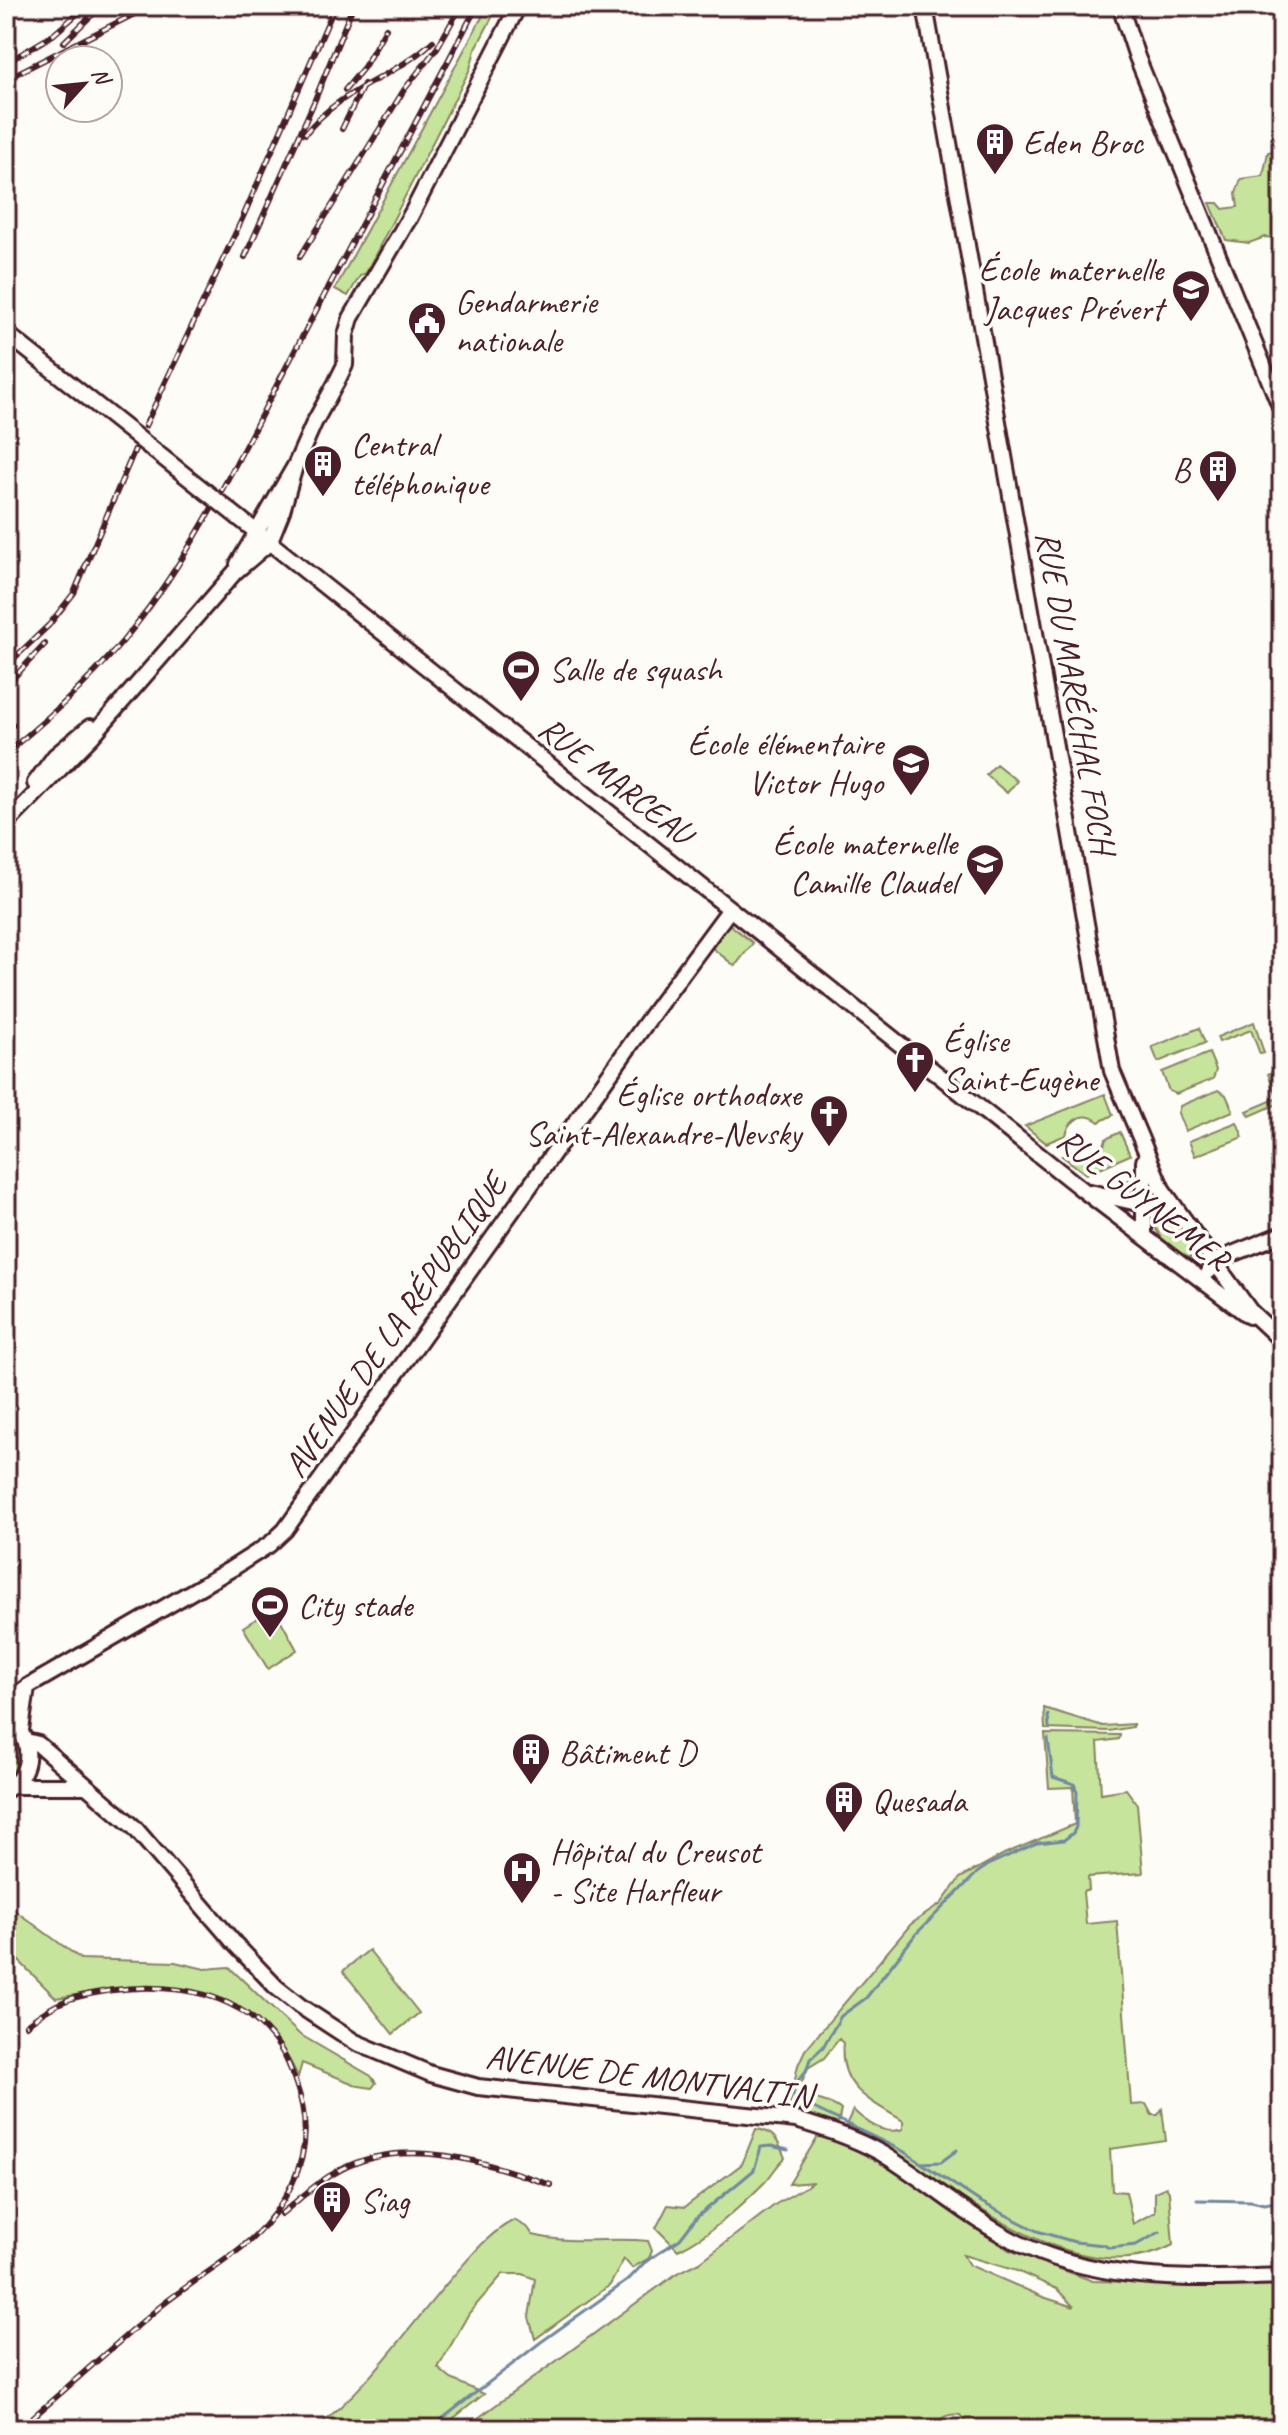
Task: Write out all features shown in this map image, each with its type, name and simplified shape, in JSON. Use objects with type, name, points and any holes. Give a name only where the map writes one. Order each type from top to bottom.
[{"type":"main road","points":[[235,572],[295,466],[345,365],[346,335],[351,318],[412,213],[518,6]]},
{"type":"main road","name":"RUE DU MARÉCHAL FOCH","points":[[925,6],[1112,1071],[1158,1183],[1214,1264],[1261,1324],[1282,1341]]},
{"type":"main road","points":[[1120,6],[1137,57],[1282,411]]},
{"type":"main road","name":"RUE MARCEAU","points":[[6,333],[730,909]]},
{"type":"main road","points":[[6,824],[93,735],[235,572],[269,543],[295,466]]},
{"type":"main road","name":"RUE GUYNEMER","points":[[730,909],[1083,1190],[1261,1324]]},
{"type":"main road","name":"AVENUE DE LA RÉPUBLIQUE","points":[[6,1703],[27,1687],[270,1544],[285,1530],[730,909]]},
{"type":"main road","points":[[1141,1145],[1145,1175],[1144,1236]]},
{"type":"main road","points":[[1083,1190],[1159,1208],[1184,1222]]},
{"type":"main road","points":[[1202,1282],[1214,1264],[1282,1234]]},
{"type":"main road","points":[[10,1788],[27,1766],[23,1736],[27,1687]]},
{"type":"main road","name":"AVENUE DE MONTVALTIN","points":[[6,1718],[23,1736],[38,1744],[134,1827],[276,1987],[337,2032],[431,2074],[478,2087],[517,2092],[796,2120],[849,2137],[881,2153],[966,2212],[1031,2249],[1099,2270],[1145,2276],[1282,2276]]},
{"type":"main road","points":[[10,1788],[84,1786]]},
{"type":"green space","points":[[488,6],[498,6],[475,50],[470,69],[366,273],[360,276],[348,296],[335,289]]},
{"type":"green space","points":[[1282,149],[1282,239],[1265,237],[1249,243],[1226,240],[1210,203],[1218,203],[1223,209],[1238,207],[1236,193],[1241,179],[1263,176],[1268,152]]},
{"type":"green space","points":[[996,764],[1017,781],[1007,793],[986,775]]},
{"type":"green space","points":[[729,924],[753,943],[735,966],[711,947]]},
{"type":"green space","points":[[1254,1022],[1264,1053],[1260,1054],[1251,1030],[1219,1042],[1217,1037]]},
{"type":"green space","points":[[1199,1028],[1205,1043],[1158,1062],[1152,1047]]},
{"type":"green space","points":[[1209,1053],[1216,1070],[1213,1079],[1176,1094],[1169,1091],[1162,1072]]},
{"type":"green space","points":[[1272,1072],[1282,1094],[1282,1102],[1250,1116],[1247,1111],[1278,1098],[1268,1074]]},
{"type":"green space","points":[[1218,1090],[1226,1095],[1233,1111],[1185,1131],[1178,1113],[1180,1106]]},
{"type":"green space","points":[[1105,1094],[1113,1115],[1099,1122],[1088,1117],[1079,1118],[1071,1124],[1066,1135],[1046,1143],[1025,1126]]},
{"type":"green space","points":[[1237,1122],[1243,1137],[1195,1156],[1189,1141]]},
{"type":"green space","points":[[1120,1132],[1130,1155],[1086,1174],[1062,1156],[1072,1152],[1083,1157],[1093,1156],[1101,1150],[1106,1139]]},
{"type":"green space","points":[[1134,1178],[1138,1180],[1137,1196],[1104,1189]]},
{"type":"green space","points":[[1149,1209],[1173,1221],[1186,1232],[1194,1257],[1179,1254],[1165,1242],[1154,1225]]},
{"type":"green space","name":"City stade","points":[[274,1608],[297,1650],[268,1669],[243,1627]]},
{"type":"green space","points":[[1044,1708],[1103,1726],[1133,1724],[1133,1727],[1109,1731],[1045,1729]]},
{"type":"green space","points":[[6,1728],[16,1741],[20,1755],[16,1769],[6,1782]]},
{"type":"green space","points":[[1045,1734],[1120,1735],[1119,1739],[1098,1742],[1101,1793],[1126,1789],[1137,1804],[1143,1873],[1088,1877],[1089,1890],[1083,1892],[1086,1924],[1117,1921],[1131,2105],[1146,2104],[1152,2115],[1158,2115],[1162,2109],[1166,2141],[1110,2149],[1112,2191],[1126,2192],[1133,2224],[1155,2212],[1155,2192],[1166,2187],[1169,2192],[1173,2245],[1132,2258],[1090,2256],[1047,2243],[961,2197],[846,2125],[853,2110],[870,2123],[889,2131],[903,2129],[903,2121],[869,2099],[851,2082],[843,2058],[843,2043],[839,2039],[824,2058],[808,2068],[799,2088],[803,2093],[841,2110],[838,2124],[789,2107],[798,2065],[805,2050],[911,1924],[941,1904],[960,1878],[1004,1854],[1075,1824],[1073,1787],[1049,1788]]},
{"type":"green space","points":[[6,1904],[81,1959],[175,1962],[205,1969],[229,1967],[299,2034],[371,2076],[376,2083],[372,2088],[359,2086],[302,2063],[298,2077],[283,2050],[264,2029],[225,2003],[202,1994],[179,1989],[130,1988],[56,1998],[6,1948]]},
{"type":"green space","points":[[369,1950],[419,2013],[393,2034],[343,1971]]},
{"type":"green space","points":[[756,2129],[772,2135],[785,2158],[734,2211],[713,2229],[678,2250],[656,2228],[668,2205],[685,2207],[742,2164]]},
{"type":"green space","points":[[818,2136],[844,2142],[872,2156],[1009,2250],[1093,2281],[1282,2282],[1282,2429],[971,2429],[960,2415],[951,2415],[944,2417],[933,2429],[463,2429],[676,2274],[700,2262],[776,2204],[814,2182],[789,2184]],"holes":[[[963,2255],[1017,2271],[1057,2289],[1074,2307],[969,2265]]]},
{"type":"green space","points":[[514,2220],[533,2235],[562,2240],[648,2241],[652,2251],[649,2258],[632,2268],[624,2259],[610,2285],[535,2339],[529,2317],[535,2279],[523,2274],[503,2274],[469,2313],[438,2368],[451,2379],[484,2394],[440,2429],[314,2429],[371,2375],[475,2251]]},
{"type":"waterway","points":[[1048,1715],[1049,1727]]},
{"type":"waterway","points":[[1048,1739],[1053,1777],[1074,1784],[1077,1792],[1076,1827],[1073,1833],[1064,1840],[1037,1843],[978,1872],[916,1934],[866,1998],[841,2016],[823,2047],[810,2059],[793,2093],[795,2099],[903,2151],[979,2201],[1037,2231],[1109,2248],[1136,2245],[1160,2232]]},
{"type":"waterway","points":[[429,2429],[541,2342],[628,2280],[644,2263],[680,2239],[697,2217],[754,2170],[761,2147],[788,2150]]},
{"type":"waterway","points":[[921,2163],[941,2162],[957,2150]]},
{"type":"waterway","points":[[1197,2200],[1264,2204],[1282,2201]]},
{"type":"railway","points":[[64,42],[101,6]]},
{"type":"railway","points":[[6,79],[150,6]]},
{"type":"railway","points":[[145,426],[243,217],[335,6]]},
{"type":"railway","points":[[245,257],[353,6]]},
{"type":"railway","points":[[300,257],[404,90],[437,48],[461,6]]},
{"type":"railway","points":[[6,753],[58,709],[106,661],[182,559],[223,488],[477,6]]},
{"type":"railway","points":[[6,63],[53,35],[84,8]]},
{"type":"railway","points":[[345,90],[364,67],[386,28]]},
{"type":"railway","points":[[305,134],[335,105],[401,65],[433,41]]},
{"type":"railway","points":[[342,129],[364,84]]},
{"type":"railway","points":[[6,666],[49,625],[74,593],[135,449]]},
{"type":"railway","points":[[6,686],[45,644]]},
{"type":"railway","points":[[6,729],[13,725]]},
{"type":"railway","points":[[19,2429],[161,2306],[234,2253],[266,2224],[292,2184],[301,2160],[304,2134],[300,2096],[283,2053],[252,2018],[230,2004],[179,1990],[124,1989],[67,2000],[26,2025]]},
{"type":"railway","points":[[281,2214],[340,2170],[392,2154],[419,2153],[473,2161],[551,2185]]},
{"type":"place","name":"Eden Broc","points":[[995,176]]},
{"type":"place","name":"École maternelle Jacques Prévert","points":[[1191,323]]},
{"type":"place","name":"Gendarmerie nationale","points":[[427,355]]},
{"type":"place","name":"Central téléphonique","points":[[323,498]]},
{"type":"place","name":"B","points":[[1218,503]]},
{"type":"place","name":"Salle de squash","points":[[521,703]]},
{"type":"place","name":"École élémentaire Victor Hugo","points":[[911,797]]},
{"type":"place","name":"École maternelle Camille Claudel","points":[[985,897]]},
{"type":"place","name":"Église Saint-Eugène","points":[[915,1094]]},
{"type":"place","name":"Église orthodoxe Saint-Alexandre-Nevsky","points":[[829,1148]]},
{"type":"place","name":"City stade","points":[[270,1639]]},
{"type":"place","name":"Bâtiment D","points":[[531,1786]]},
{"type":"place","name":"Quesada","points":[[844,1834]]},
{"type":"place","name":"Hôpital du Creusot - Site Harfleur","points":[[522,1905]]},
{"type":"place","name":"Siag","points":[[332,2234]]}]
